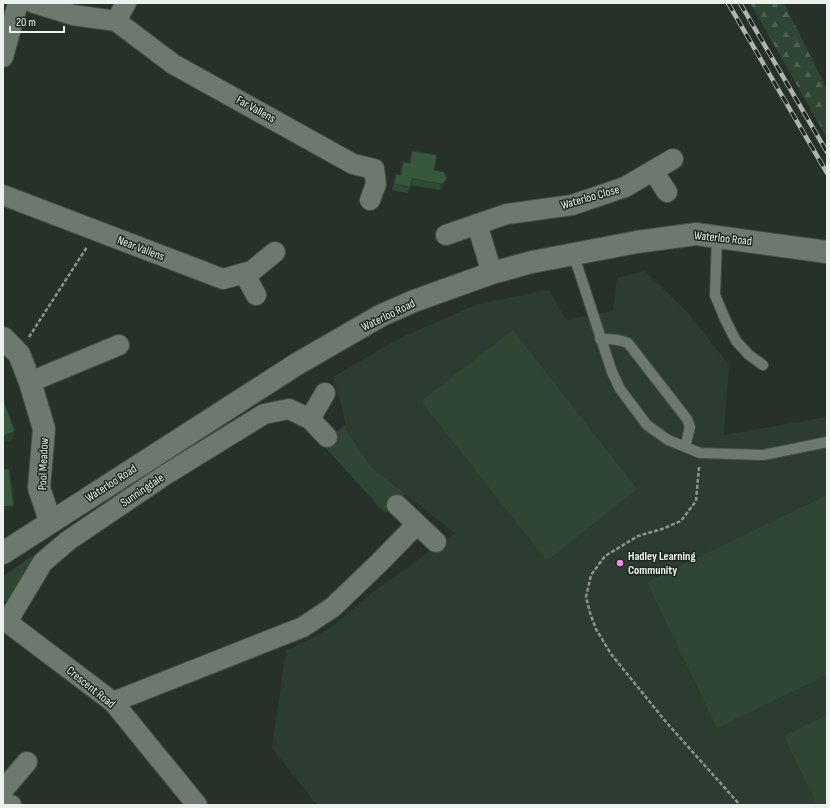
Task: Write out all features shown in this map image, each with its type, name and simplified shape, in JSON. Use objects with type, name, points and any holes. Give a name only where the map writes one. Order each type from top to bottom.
[{"type":"street","points":[[3,58],[18,3]]},
{"type":"street","name":"Far Vallens","points":[[34,3],[73,15],[116,21],[173,64],[353,164],[374,170],[376,184],[370,200]]},
{"type":"street","points":[[116,21],[126,3]]},
{"type":"street","name":"Waterloo Close","points":[[446,235],[507,214],[572,204],[625,187],[673,159]]},
{"type":"street","points":[[653,171],[667,192]]},
{"type":"street","name":"Near Vallens","points":[[3,195],[223,279],[252,271],[274,252]]},
{"type":"street","points":[[477,224],[492,273]]},
{"type":"street","name":"Waterloo Road","points":[[3,553],[297,364],[382,315],[414,301],[492,273],[573,253],[696,234],[827,252]]},
{"type":"street","points":[[244,273],[256,295]]},
{"type":"street","name":"Pool Meadow","points":[[3,338],[19,354],[30,382],[44,429],[39,488],[47,512],[53,521]]},
{"type":"street","points":[[30,382],[119,345]]},
{"type":"street","points":[[310,419],[325,393]]},
{"type":"street","name":"Sunningdale","points":[[5,621],[43,562],[69,540],[165,475],[264,414],[288,409],[310,419],[327,437]]},
{"type":"street","points":[[397,506],[436,542]]},
{"type":"street","points":[[113,702],[303,627],[333,607],[417,524]]},
{"type":"street","name":"Crescent Road","points":[[5,621],[113,702],[197,805]]},
{"type":"street","points":[[3,790],[27,762]]},
{"type":"street","points":[[3,803],[11,805]]},
{"type":"lane","points":[[717,236],[715,295],[736,341],[749,355],[763,365]]},
{"type":"lane","points":[[573,253],[612,372],[620,389],[647,425],[668,440],[700,453],[763,455],[827,442]]},
{"type":"lane","points":[[600,339],[620,340],[628,343],[643,362],[687,419],[690,427],[685,447]]},
{"type":"path","points":[[19,354],[97,231]]},
{"type":"path","points":[[699,462],[696,501],[681,521],[662,529],[638,536],[605,556],[590,575],[586,597],[596,629],[611,654],[666,722],[740,805]]},
{"type":"shaded area","name":"Hadley Learning Community","points":[[645,271],[690,315],[729,365],[724,435],[827,417],[827,805],[317,805],[272,748],[286,650],[302,644],[334,625],[372,593],[455,533],[372,468],[347,431],[333,377],[398,339],[478,304],[549,290],[566,320],[613,311],[617,278]]},
{"type":"green space","points":[[750,3],[784,3],[827,89],[827,138]]},
{"type":"green space","points":[[513,330],[637,489],[547,561],[421,401]]},
{"type":"green space","points":[[345,425],[347,431],[372,468],[405,494],[385,513],[322,444]]},
{"type":"green space","points":[[827,495],[827,675],[717,728],[647,582]]},
{"type":"green space","points":[[32,556],[35,560],[7,602],[3,600],[3,576]]},
{"type":"green space","points":[[827,715],[827,805],[817,805],[784,736]]},
{"type":"building","points":[[412,151],[437,155],[434,170],[444,172],[447,178],[445,182],[441,184],[412,179],[410,187],[394,184],[396,174],[401,175],[403,162],[410,163]]},
{"type":"building","points":[[3,399],[15,431],[3,436]]},
{"type":"building","points":[[3,469],[9,469],[14,506],[3,507]]},
{"type":"railway","points":[[728,3],[827,173]]},
{"type":"railway","points":[[740,3],[827,152]]},
{"type":"place","name":"Hadley Learning Community","points":[[620,563]]}]
